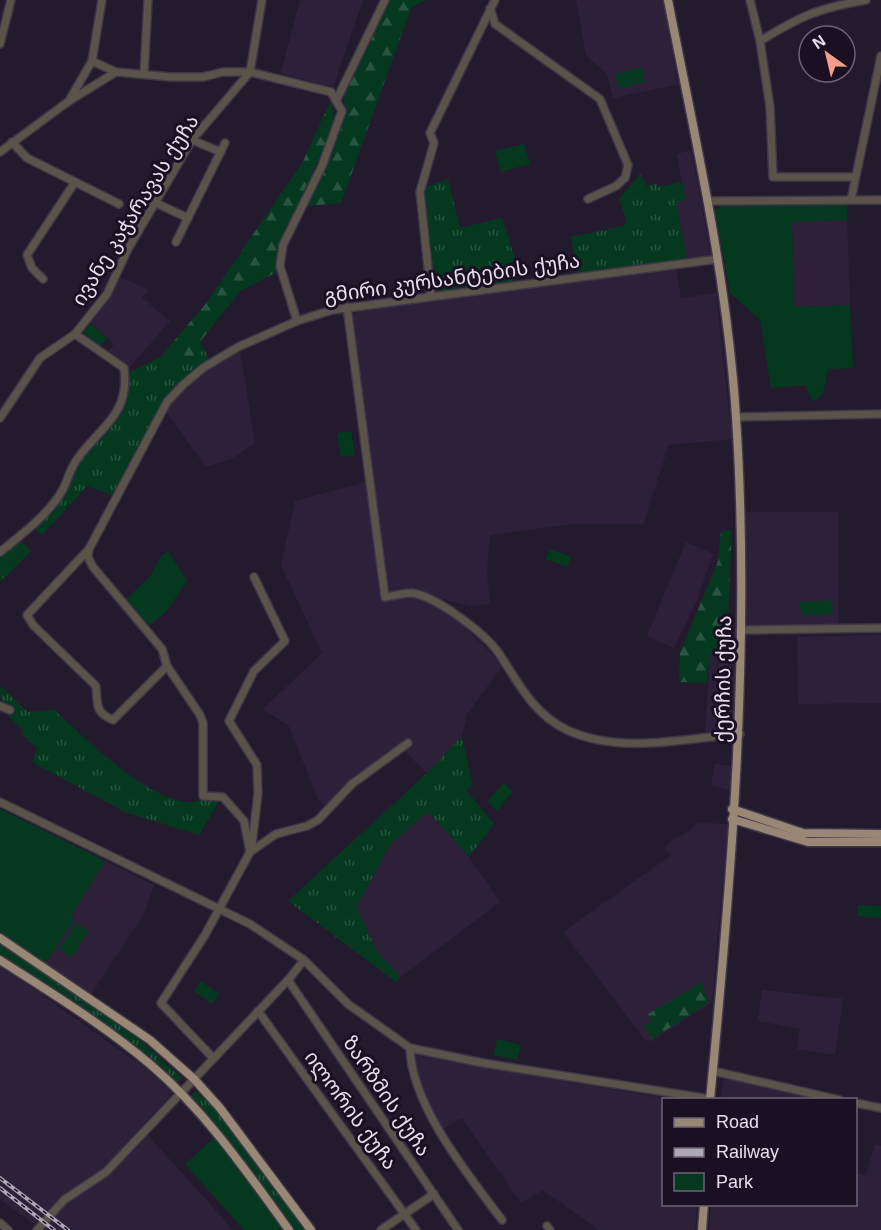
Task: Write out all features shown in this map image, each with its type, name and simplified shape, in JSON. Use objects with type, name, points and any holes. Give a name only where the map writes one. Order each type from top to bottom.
[{"type":"main road","name":"ქერჩის ქუჩა","points":[[669,0],[718,259],[736,417],[740,734],[710,1098]]},
{"type":"main road","points":[[732,814],[764,824],[830,838],[879,838]]},
{"type":"main road","points":[[0,938],[150,1040],[194,1080],[227,1116],[311,1230]]},
{"type":"main road","points":[[0,960],[125,1044],[180,1093],[218,1133],[289,1230]]},
{"type":"main road","points":[[702,1230],[704,1206]]},
{"type":"street","points":[[0,44],[10,0]]},
{"type":"street","points":[[69,101],[92,61],[102,0]]},
{"type":"street","points":[[144,74],[148,0]]},
{"type":"street","points":[[250,72],[262,0]]},
{"type":"street","points":[[337,99],[385,0]]},
{"type":"street","points":[[431,296],[420,192],[434,143],[430,133],[495,0]]},
{"type":"street","points":[[750,0],[760,41],[770,107],[773,177],[855,177]]},
{"type":"street","points":[[760,41],[804,15],[833,5],[866,0]]},
{"type":"street","points":[[490,8],[495,24],[600,99],[628,165],[626,177],[616,186],[588,199]]},
{"type":"street","points":[[481,27],[495,24]]},
{"type":"street","points":[[851,200],[881,56]]},
{"type":"street","points":[[92,61],[116,72],[144,74],[203,77],[223,72],[250,72],[315,87],[331,92],[337,99],[342,111],[322,166],[283,245],[280,266],[297,321]]},
{"type":"street","points":[[0,152],[69,101],[116,72]]},
{"type":"street","name":"ივანე კაჭარავას ქუჩა","points":[[0,418],[40,358],[75,334],[111,288],[128,249],[192,140],[250,72]]},
{"type":"street","points":[[192,140],[221,152]]},
{"type":"street","points":[[12,142],[27,158],[119,204]]},
{"type":"street","points":[[176,242],[225,143]]},
{"type":"street","points":[[43,279],[32,268],[27,255],[75,182]]},
{"type":"street","points":[[707,201],[881,200]]},
{"type":"street","points":[[156,203],[188,218]]},
{"type":"street","name":"გმირი კურსანტების ქუჩა","points":[[167,666],[113,720],[101,716],[96,707],[96,686],[33,625],[27,615],[88,549],[126,475],[172,396],[209,364],[238,347],[297,321],[347,307],[718,259]]},
{"type":"street","points":[[347,307],[385,597],[412,593],[439,604],[460,618],[496,650],[527,698],[569,731],[631,744],[740,734]]},
{"type":"street","points":[[0,552],[34,524],[61,492],[76,459],[112,420],[122,400],[124,368],[75,334]]},
{"type":"street","points":[[736,417],[881,414]]},
{"type":"street","points":[[88,549],[88,557],[93,567],[162,649],[167,666],[203,723],[202,796],[223,797],[237,809],[244,821],[250,852]]},
{"type":"street","points":[[213,1058],[160,1003],[205,934],[250,852],[258,794],[257,765],[229,722],[254,671],[285,641],[254,577]]},
{"type":"street","points":[[740,630],[881,628]]},
{"type":"street","points":[[0,706],[10,710]]},
{"type":"street","points":[[250,852],[276,834],[308,826],[318,820],[352,784],[408,743]]},
{"type":"street","points":[[0,802],[250,924],[304,960],[348,1004],[410,1048],[483,1063],[704,1098]]},
{"type":"street","points":[[37,1230],[64,1200],[106,1172],[288,980],[304,960]]},
{"type":"street","name":"ზარზმის ქუჩა","points":[[288,980],[458,1230]]},
{"type":"street","name":"ილორის ქუჩა","points":[[258,1011],[416,1230]]},
{"type":"street","points":[[410,1048],[410,1065],[444,1141],[502,1220]]},
{"type":"street","points":[[713,1071],[831,1098]]},
{"type":"street","points":[[857,1103],[881,1108]]},
{"type":"street","points":[[381,1230],[434,1194]]},
{"type":"street","points":[[0,1223],[8,1230]]},
{"type":"shaded area","points":[[300,0],[363,0],[333,87],[281,73]]},
{"type":"shaded area","points":[[576,0],[663,0],[678,84],[613,98],[607,74],[586,55]]},
{"type":"shaded area","points":[[691,150],[711,256],[687,260],[676,201],[685,200],[677,154]]},
{"type":"shaded area","points":[[847,220],[850,305],[794,307],[792,222]]},
{"type":"shaded area","points":[[676,268],[681,298],[716,293],[732,439],[669,445],[643,524],[572,524],[490,535],[487,573],[490,604],[470,606],[412,591],[388,592],[353,315],[360,310]]},
{"type":"shaded area","points":[[121,277],[148,290],[142,298],[170,321],[129,368],[107,352],[114,344],[88,321]]},
{"type":"shaded area","points":[[240,350],[255,443],[231,459],[206,467],[164,409],[177,394],[205,370]]},
{"type":"shaded area","points":[[366,482],[380,599],[413,598],[431,604],[456,619],[503,665],[467,714],[462,736],[427,773],[399,746],[354,778],[325,806],[318,799],[289,726],[263,709],[322,653],[281,565],[295,501]]},
{"type":"shaded area","points":[[744,512],[838,512],[839,625],[751,626],[747,623]]},
{"type":"shaded area","points":[[686,542],[713,554],[697,600],[674,648],[647,636]]},
{"type":"shaded area","points":[[727,631],[735,632],[734,731],[705,733],[710,654],[727,638]]},
{"type":"shaded area","points":[[881,635],[881,703],[798,704],[797,637]]},
{"type":"shaded area","points":[[715,764],[733,766],[731,790],[711,786]]},
{"type":"shaded area","points":[[428,812],[469,857],[500,902],[401,977],[378,953],[356,906],[392,842]]},
{"type":"shaded area","points":[[699,823],[728,824],[712,1002],[652,1041],[645,1040],[563,932],[670,856],[664,847]]},
{"type":"shaded area","points":[[105,861],[154,885],[144,914],[90,996],[45,964],[74,920],[72,914]]},
{"type":"shaded area","points":[[0,965],[146,1069],[172,1093],[103,1169],[54,1205],[59,1210],[109,1174],[146,1133],[233,1230],[41,1230],[0,1199]]},
{"type":"shaded area","points":[[762,990],[843,999],[835,1055],[797,1049],[800,1029],[758,1021]]},
{"type":"shaded area","points":[[412,1055],[662,1098],[662,1206],[697,1206],[695,1230],[599,1230],[543,1190],[521,1203],[462,1118],[441,1130],[413,1070]]},
{"type":"shaded area","points":[[724,1076],[816,1098],[721,1098]]},
{"type":"shaded area","points":[[875,1144],[881,1146],[881,1230],[709,1230],[711,1206],[857,1206],[857,1173],[866,1175]]},
{"type":"green space","points":[[389,0],[425,0],[411,8],[341,203],[307,206],[345,114],[344,93]]},
{"type":"green space","points":[[642,67],[645,82],[619,88],[615,74]]},
{"type":"green space","points":[[331,100],[335,123],[280,243],[277,272],[240,291],[200,342],[204,349],[187,362],[160,357],[204,306],[302,163]]},
{"type":"green space","points":[[524,144],[530,164],[501,172],[495,151]]},
{"type":"green space","points":[[640,174],[647,186],[657,183],[659,187],[682,182],[685,200],[676,202],[687,260],[577,274],[571,237],[624,226],[626,220],[619,199]]},
{"type":"green space","points":[[448,179],[460,228],[502,218],[515,259],[514,282],[437,293],[434,290],[425,187]]},
{"type":"green space","points":[[847,204],[847,220],[792,222],[794,307],[850,305],[853,368],[828,369],[823,393],[813,402],[805,385],[771,388],[760,320],[730,293],[715,210],[722,205]]},
{"type":"green space","points":[[88,322],[107,338],[99,347],[80,331]]},
{"type":"green space","points":[[204,349],[210,360],[167,395],[112,495],[87,486],[42,535],[32,527],[64,498],[76,463],[111,427],[128,396],[127,374],[160,357],[187,361]]},
{"type":"green space","points":[[351,431],[355,455],[341,457],[337,433]]},
{"type":"green space","points":[[732,530],[727,638],[710,654],[707,683],[679,682],[680,653],[718,561],[721,531]]},
{"type":"green space","points":[[19,540],[31,551],[0,582],[0,557]]},
{"type":"green space","points":[[550,549],[571,557],[567,567],[546,559]]},
{"type":"green space","points":[[168,551],[187,581],[166,612],[147,627],[123,602],[151,575],[161,556]]},
{"type":"green space","points":[[832,600],[833,614],[801,616],[800,602]]},
{"type":"green space","points":[[0,686],[28,712],[54,710],[115,765],[151,789],[185,802],[215,799],[218,803],[199,835],[125,812],[32,762],[37,748],[21,733],[23,730],[5,711]]},
{"type":"green space","points":[[462,736],[472,784],[466,790],[494,824],[469,857],[428,812],[392,842],[356,906],[378,953],[401,977],[396,982],[288,901],[427,773]]},
{"type":"green space","points":[[503,783],[513,791],[497,811],[487,802]]},
{"type":"green space","points":[[0,809],[105,861],[72,914],[74,920],[45,964],[0,934]]},
{"type":"green space","points":[[858,905],[881,906],[881,918],[857,916]]},
{"type":"green space","points":[[76,923],[89,931],[71,958],[59,949]]},
{"type":"green space","points":[[0,944],[133,1034],[182,1078],[175,1083],[64,997],[0,956]]},
{"type":"green space","points":[[201,981],[219,994],[212,1004],[194,991]]},
{"type":"green space","points":[[702,982],[708,1003],[652,1039],[644,1026],[652,1021],[648,1014]]},
{"type":"green space","points":[[497,1039],[521,1045],[517,1060],[494,1055]]},
{"type":"green space","points":[[195,1091],[222,1115],[306,1230],[292,1230],[214,1123],[189,1098]]},
{"type":"green space","points":[[216,1136],[282,1230],[244,1230],[185,1164]]},
{"type":"railway","points":[[0,1178],[68,1230]]},
{"type":"railway","points":[[0,1188],[54,1230]]}]
